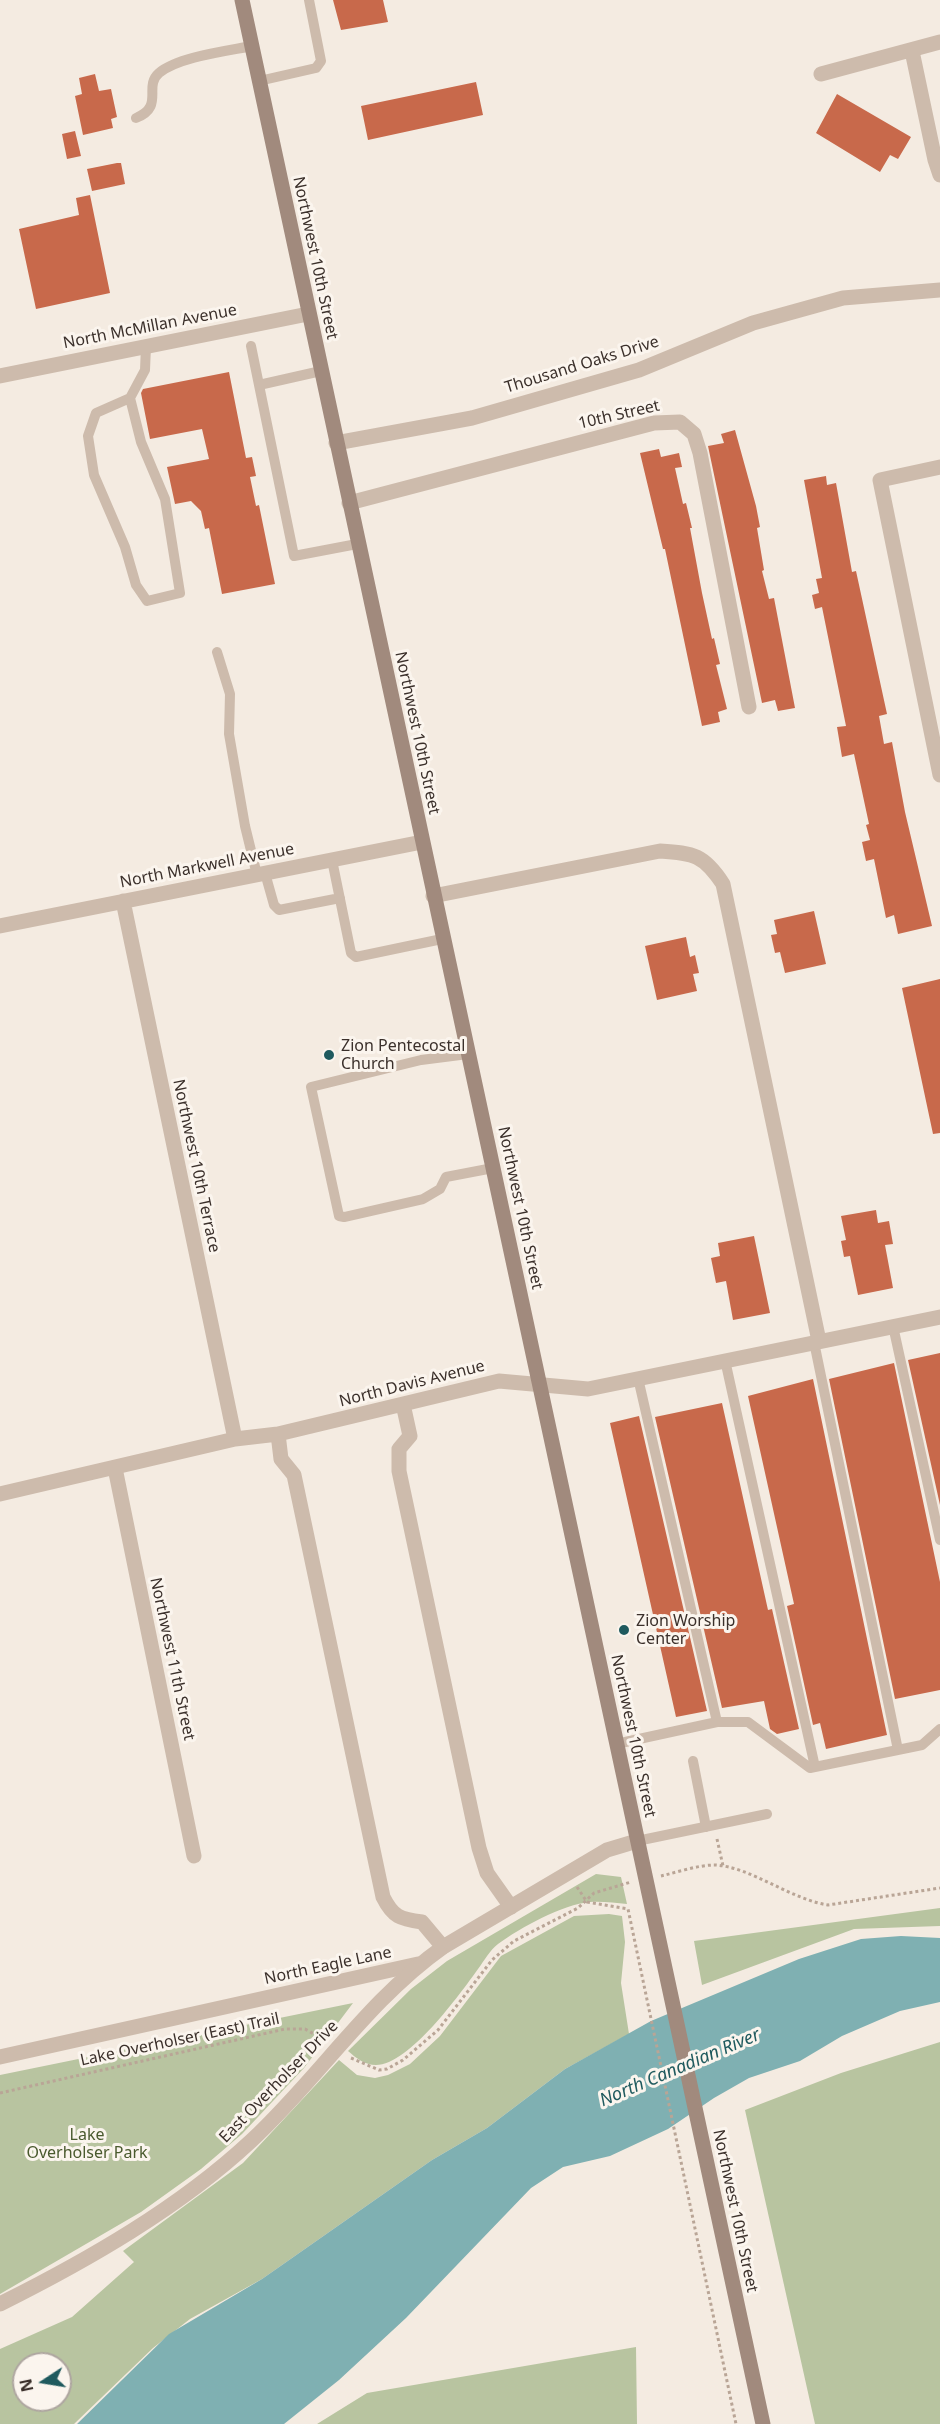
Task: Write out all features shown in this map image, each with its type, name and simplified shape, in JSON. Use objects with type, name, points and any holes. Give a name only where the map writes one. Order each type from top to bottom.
[{"type":"main road","name":"Northwest 10th Street","points":[[242,0],[357,544],[541,1387],[763,2424]]},
{"type":"street","points":[[820,74],[940,42]]},
{"type":"street","points":[[912,51],[934,160],[940,175]]},
{"type":"street","name":"Thousand Oaks Drive","points":[[336,443],[472,418],[639,370],[753,323],[843,298],[940,290]]},
{"type":"street","name":"North McMillan Avenue","points":[[0,376],[308,314]]},
{"type":"street","name":"10th Street","points":[[349,503],[654,423],[680,422],[694,434],[700,453],[749,707]]},
{"type":"street","points":[[940,467],[880,480],[940,775]]},
{"type":"street","name":"North Markwell Avenue","points":[[0,926],[422,842]]},
{"type":"street","points":[[433,896],[660,851],[692,853],[711,866],[723,884],[817,1342]]},
{"type":"street","name":"Northwest 10th Terrace","points":[[123,901],[235,1439]]},
{"type":"street","name":"North Davis Avenue","points":[[0,1494],[235,1439],[278,1434],[499,1381],[541,1387],[588,1389],[940,1317]]},
{"type":"street","points":[[403,1404],[410,1436],[399,1449],[399,1471],[478,1848],[487,1873],[511,1907]]},
{"type":"street","points":[[278,1434],[281,1459],[294,1475],[383,1897],[390,1912],[405,1919],[422,1922],[443,1947]]},
{"type":"street","name":"Northwest 11th Street","points":[[115,1468],[194,1856]]},
{"type":"street","name":"North Eagle Lane","points":[[0,2057],[418,1964],[443,1947],[608,1851],[637,1841]]},
{"type":"street","name":"East Overholser Drive","points":[[0,2304],[142,2224],[199,2185],[252,2140],[382,1999],[418,1964]]},
{"type":"lane","points":[[260,81],[316,68],[321,61],[309,0]]},
{"type":"lane","points":[[136,118],[146,114],[153,105],[154,80],[158,74],[170,66],[215,53],[252,46]]},
{"type":"lane","points":[[130,398],[141,442],[165,499],[180,593],[147,601],[136,585],[125,547],[94,475],[88,436],[96,413],[130,398],[145,370],[146,346]]},
{"type":"lane","points":[[251,346],[294,556],[357,544]]},
{"type":"lane","points":[[258,385],[321,372]]},
{"type":"lane","points":[[217,652],[230,694],[229,734],[245,826],[274,905],[279,910],[340,898]]},
{"type":"lane","points":[[332,860],[351,953],[356,957],[442,939]]},
{"type":"lane","points":[[468,1054],[421,1060],[311,1087],[339,1216],[344,1217],[423,1199],[440,1189],[446,1177],[493,1168]]},
{"type":"lane","points":[[893,1326],[940,1540]]},
{"type":"lane","points":[[817,1342],[898,1750]]},
{"type":"lane","points":[[725,1360],[815,1767]]},
{"type":"lane","points":[[638,1378],[717,1722]]},
{"type":"lane","points":[[616,1744],[717,1722],[748,1722],[802,1762],[815,1767],[922,1745],[940,1729]]},
{"type":"lane","points":[[693,1761],[710,1826]]},
{"type":"lane","points":[[637,1841],[767,1814]]},
{"type":"path","points":[[710,1826],[723,1866],[813,1902],[828,1905],[940,1888]]},
{"type":"path","name":"Lake Overholser (East) Trail","points":[[0,2092],[285,2028],[314,2032],[370,2068],[387,2069],[438,2030],[492,1960],[513,1941],[587,1902],[600,1891],[708,1865],[723,1866]]},
{"type":"path","points":[[587,1902],[628,1909],[736,2424]]},
{"type":"green space","points":[[596,1874],[621,1877],[627,1904],[590,1902],[567,1907],[530,1924],[507,1938],[492,1949],[433,2026],[403,2054],[389,2062],[368,2064],[357,2059],[348,2051],[411,1989],[447,1961]]},
{"type":"green space","points":[[940,1908],[940,1926],[854,1929],[702,1985],[694,1941]]},
{"type":"green space","points":[[609,1914],[622,1916],[625,1942],[621,1983],[629,2034],[565,2069],[487,2128],[432,2160],[262,2279],[190,2319],[153,2348],[74,2424],[0,2424],[0,2349],[72,2317],[134,2262],[123,2251],[243,2163],[339,2060],[357,2075],[375,2078],[388,2075],[410,2064],[440,2036],[501,1956],[574,1916]]},
{"type":"green space","name":"Lake Overholser Park","points":[[353,2003],[304,2068],[242,2134],[201,2169],[141,2212],[0,2294],[0,2075]]},
{"type":"green space","points":[[940,2042],[940,2424],[815,2424],[745,2110],[841,2073]]},
{"type":"green space","points":[[636,2347],[637,2424],[317,2424],[367,2393]]},
{"type":"water","name":"North Canadian River","points":[[901,1936],[940,1938],[940,2002],[900,2011],[842,2036],[800,2061],[749,2078],[668,2129],[610,2156],[563,2167],[531,2188],[406,2318],[339,2380],[284,2424],[77,2424],[169,2334],[262,2279],[432,2160],[487,2128],[565,2069],[651,2021],[799,1959],[861,1939]]},
{"type":"building","points":[[333,0],[383,0],[388,22],[341,30]]},
{"type":"building","points":[[95,74],[99,91],[111,89],[117,117],[111,119],[113,128],[83,135],[75,96],[82,94],[79,78]]},
{"type":"building","points":[[476,82],[483,115],[368,140],[361,106]]},
{"type":"building","points":[[837,94],[911,137],[898,159],[890,155],[880,172],[816,133]]},
{"type":"building","points":[[75,131],[81,156],[67,159],[62,134]]},
{"type":"building","points":[[121,163],[125,184],[92,191],[87,169]]},
{"type":"building","points":[[90,195],[110,293],[36,309],[19,229],[79,215],[76,198]]},
{"type":"building","points":[[229,372],[246,458],[252,457],[256,476],[250,477],[256,506],[259,505],[275,584],[222,594],[209,528],[205,529],[201,511],[191,501],[175,504],[167,467],[209,459],[202,429],[150,439],[141,393],[143,389]]},
{"type":"building","points":[[735,430],[756,506],[764,570],[762,571],[769,599],[774,598],[795,708],[778,711],[775,700],[762,703],[708,446],[724,443],[721,434]]},
{"type":"building","points":[[659,449],[661,457],[679,453],[682,467],[675,468],[683,504],[686,503],[692,528],[690,528],[702,593],[720,664],[716,665],[727,709],[718,712],[720,722],[702,726],[665,549],[663,549],[640,453]]},
{"type":"building","points":[[826,476],[827,485],[836,483],[852,572],[856,571],[887,714],[879,716],[884,744],[892,742],[905,812],[932,926],[898,934],[894,915],[886,918],[874,859],[866,861],[862,842],[870,840],[866,825],[869,824],[854,754],[842,757],[837,727],[846,726],[822,607],[815,609],[812,595],[819,593],[816,579],[822,578],[804,480]]},
{"type":"building","points":[[814,911],[826,964],[785,973],[780,952],[775,953],[771,935],[777,934],[774,920]]},
{"type":"building","points":[[686,937],[690,957],[695,955],[699,973],[693,974],[697,991],[657,1000],[645,946]]},
{"type":"building","points":[[940,979],[940,1133],[933,1134],[902,988]]},
{"type":"building","points":[[876,1210],[878,1223],[889,1221],[893,1244],[885,1245],[893,1288],[858,1295],[850,1256],[844,1257],[841,1241],[846,1240],[841,1216]]},
{"type":"building","points":[[754,1236],[770,1313],[733,1320],[726,1281],[716,1283],[711,1258],[720,1256],[718,1243]]},
{"type":"building","points":[[940,1353],[940,1505],[908,1360]]},
{"type":"building","points":[[894,1363],[940,1582],[940,1690],[895,1699],[829,1379]]},
{"type":"building","points":[[813,1379],[887,1735],[826,1749],[820,1723],[813,1725],[787,1606],[794,1604],[748,1396]]},
{"type":"building","points":[[722,1403],[768,1610],[772,1609],[799,1729],[777,1734],[770,1729],[764,1701],[722,1708],[655,1417]]},
{"type":"building","points":[[639,1416],[707,1711],[676,1717],[610,1423]]},
{"type":"place","name":"Zion Pentecostal Church","points":[[329,1055]]},
{"type":"place","name":"Zion Worship Center","points":[[624,1630]]}]
